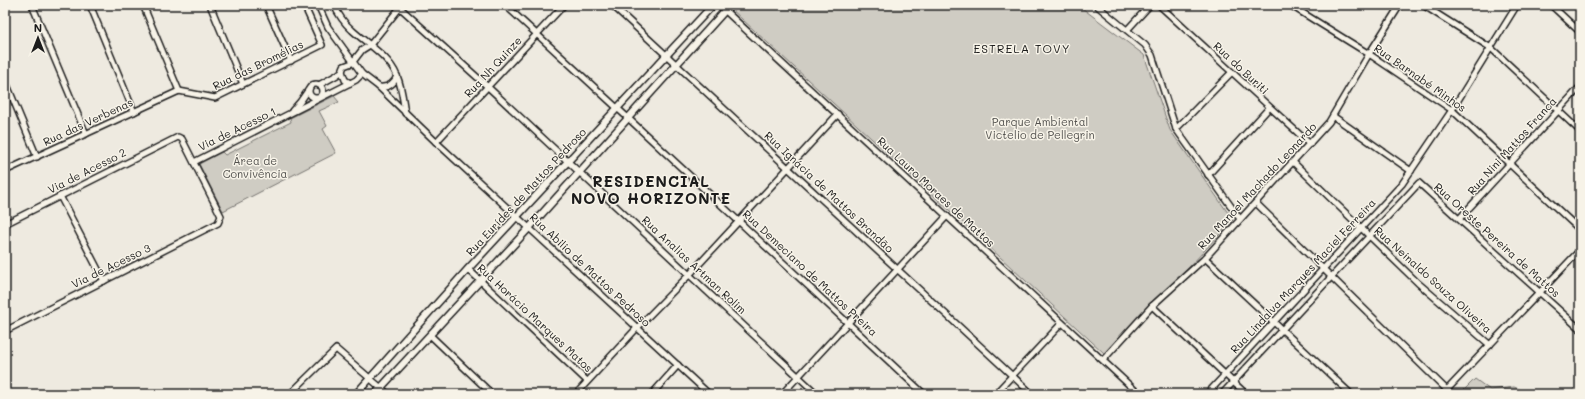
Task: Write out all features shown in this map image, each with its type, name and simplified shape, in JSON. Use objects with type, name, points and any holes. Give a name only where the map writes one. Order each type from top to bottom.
[{"type":"street","points":[[32,5],[86,134]]},
{"type":"street","points":[[90,5],[134,112]]},
{"type":"street","points":[[143,5],[179,91]]},
{"type":"street","points":[[210,5],[243,84]]},
{"type":"street","points":[[266,5],[291,60]]},
{"type":"street","name":"Rua das Bromélias","points":[[179,91],[215,98],[322,45],[304,5]]},
{"type":"street","name":"Rua Abilio de Mattos Pedroso","points":[[318,5],[328,27],[352,63],[362,74],[379,87],[436,142],[530,227],[709,394]]},
{"type":"street","points":[[334,5],[342,19],[351,30],[370,45],[389,64],[397,76],[405,113]]},
{"type":"street","name":"Rua Demeciano de Mattos Preira","points":[[504,5],[628,118],[924,394]]},
{"type":"street","name":"Rua Nh Quinze","points":[[436,142],[564,5]]},
{"type":"street","name":"Rua Ignácia de Mattos Brandão","points":[[612,5],[1032,394]]},
{"type":"street","name":"Rua Eurídes de Mattos Pedroso","points":[[356,394],[468,269],[713,5]]},
{"type":"street","name":"Rua Lauro Moraes de Mattos","points":[[718,5],[838,114],[1139,394]]},
{"type":"street","points":[[375,394],[530,227],[730,5]]},
{"type":"street","points":[[1096,5],[1145,45],[1152,55],[1176,128],[1240,219]]},
{"type":"street","points":[[1127,30],[1150,5]]},
{"type":"street","name":"Rua do Buriti","points":[[1159,5],[1269,108],[1310,144]]},
{"type":"street","name":"Rua Barnabé Minhos","points":[[1290,5],[1369,54],[1452,110],[1580,230]]},
{"type":"street","name":"Rua Manoel Machado Leonardo","points":[[1103,360],[1152,306],[1205,258],[1310,144],[1333,116],[1369,54],[1400,5]]},
{"type":"street","points":[[1423,5],[1491,48],[1580,131]]},
{"type":"street","name":"Rua Lindalva Marques Maciel Ferreira","points":[[1207,394],[1402,184],[1452,110],[1517,5]]},
{"type":"street","points":[[1551,5],[1580,32]]},
{"type":"street","points":[[288,115],[313,85],[319,85],[342,71],[344,66],[352,63],[362,50],[370,45],[400,6]]},
{"type":"street","name":"Rua Analias Artman Rolim","points":[[400,6],[690,274],[817,394]]},
{"type":"street","points":[[342,71],[345,80],[350,83],[362,74]]},
{"type":"street","points":[[1176,128],[1231,73]]},
{"type":"street","points":[[379,87],[384,88],[392,85],[396,81],[397,76]]},
{"type":"street","points":[[5,80],[37,157]]},
{"type":"street","name":"Via de Acesso 1","points":[[194,162],[350,83]]},
{"type":"street","points":[[310,88],[309,92],[311,97],[315,99],[323,94],[323,90],[319,85]]},
{"type":"street","name":"Rua Nini Mattos Franca","points":[[1459,219],[1580,87]]},
{"type":"street","name":"Rua das Verbenas","points":[[5,171],[179,91]]},
{"type":"street","points":[[1208,175],[1269,108]]},
{"type":"street","points":[[576,394],[739,222],[838,114]]},
{"type":"street","points":[[1333,116],[1411,171]]},
{"type":"street","name":"Via de Acesso 2","points":[[5,224],[178,137],[182,139],[194,162]]},
{"type":"street","name":"Via de Acesso 3","points":[[5,331],[218,224],[222,216],[194,162]]},
{"type":"street","name":"Rua Neinaldo Souza Oliveira","points":[[1293,162],[1418,283],[1490,346]]},
{"type":"street","name":"Rua Lindalva Marques Maciel Ferreira","points":[[1222,394],[1331,275],[1419,183]]},
{"type":"street","name":"Rua Oreste Pereira de Mattos","points":[[1419,183],[1580,329]]},
{"type":"street","points":[[60,196],[104,281]]},
{"type":"street","points":[[1256,203],[1323,269],[1331,275],[1446,393],[1580,250]]},
{"type":"street","points":[[782,394],[947,216]]},
{"type":"street","points":[[1205,258],[1351,394]]},
{"type":"street","name":"Rua Horácio Marques Matos","points":[[468,269],[587,382]]},
{"type":"street","points":[[1152,306],[1246,394]]},
{"type":"street","points":[[995,394],[1062,323]]},
{"type":"street","points":[[430,335],[492,394]]},
{"type":"street","points":[[290,394],[336,349],[388,394]]},
{"type":"street","points":[[652,394],[678,365]]},
{"type":"green space","name":"Parque Ambiental Victelio de Pellegrin","points":[[734,5],[1078,5],[1144,55],[1170,130],[1233,220],[1149,310],[1145,310],[1104,353],[730,8]]},
{"type":"green space","name":"Área de Convivência","points":[[334,96],[339,102],[319,111],[327,126],[323,129],[336,153],[223,211],[199,164],[222,152],[225,155],[291,122],[290,118]]},
{"type":"green space","points":[[1475,379],[1490,390],[1514,387],[1531,394],[1460,394]]},
{"type":"district","name":"ESTRELA TOVY","points":[[1022,49]]},
{"type":"district","name":"RESIDENCIAL NOVO HORIZONTE","points":[[651,190]]}]
